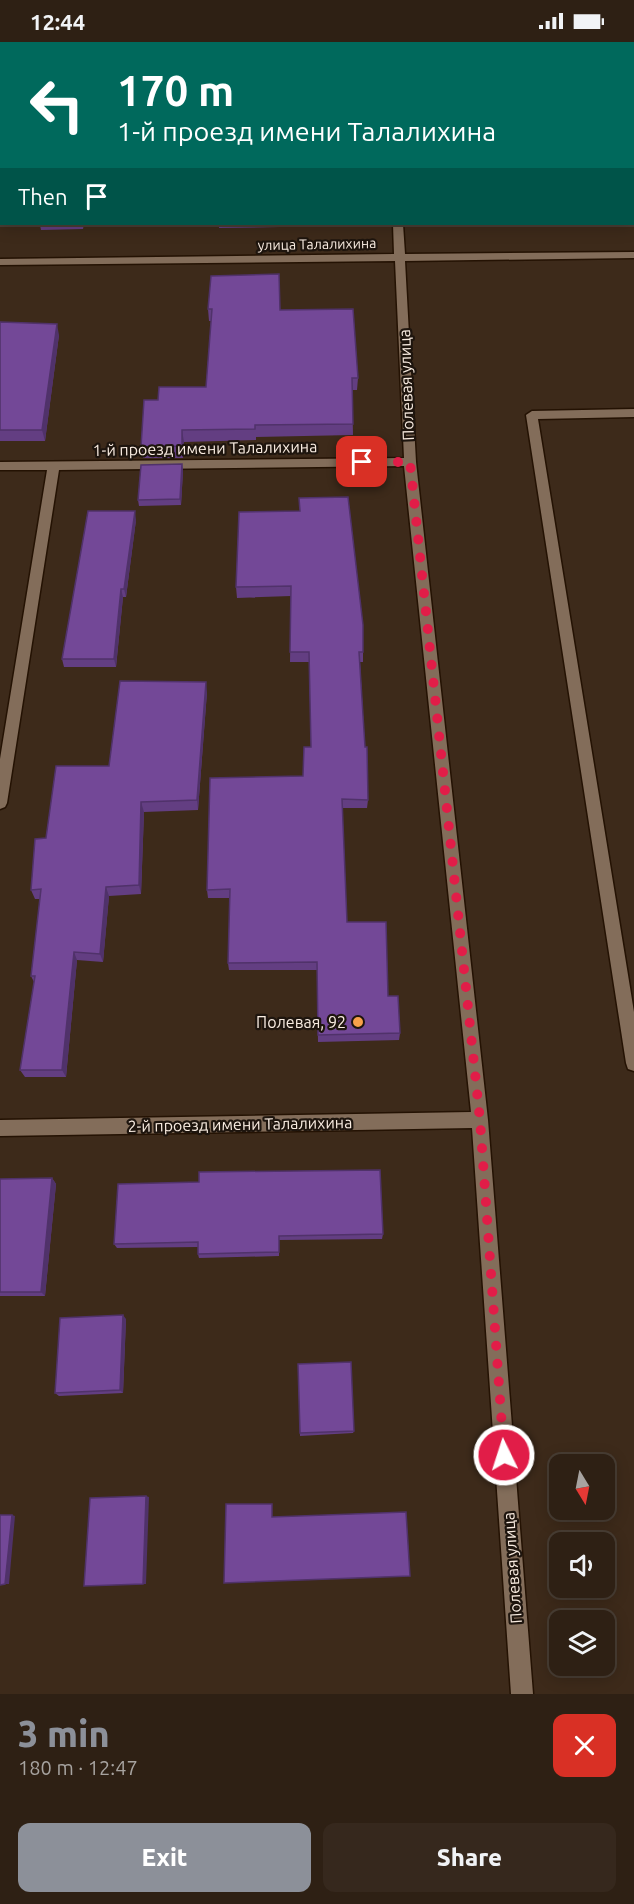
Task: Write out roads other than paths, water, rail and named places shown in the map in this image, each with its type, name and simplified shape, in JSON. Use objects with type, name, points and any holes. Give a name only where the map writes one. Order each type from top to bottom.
[{"type":"street","name":"Полевая улица","points":[[398,225],[410,462],[480,1120],[522,1694]]},
{"type":"street","name":"улица Талалихина","points":[[0,262],[634,255]]},
{"type":"street","points":[[634,413],[532,415],[634,1063]]},
{"type":"street","name":"1-й проезд имени Талалихина","points":[[0,466],[410,462]]},
{"type":"street","points":[[0,803],[54,465]]},
{"type":"street","name":"2-й проезд имени Талалихина","points":[[0,1128],[480,1120]]},
{"type":"place","name":"Полевая, 92","points":[[358,1022]]}]
